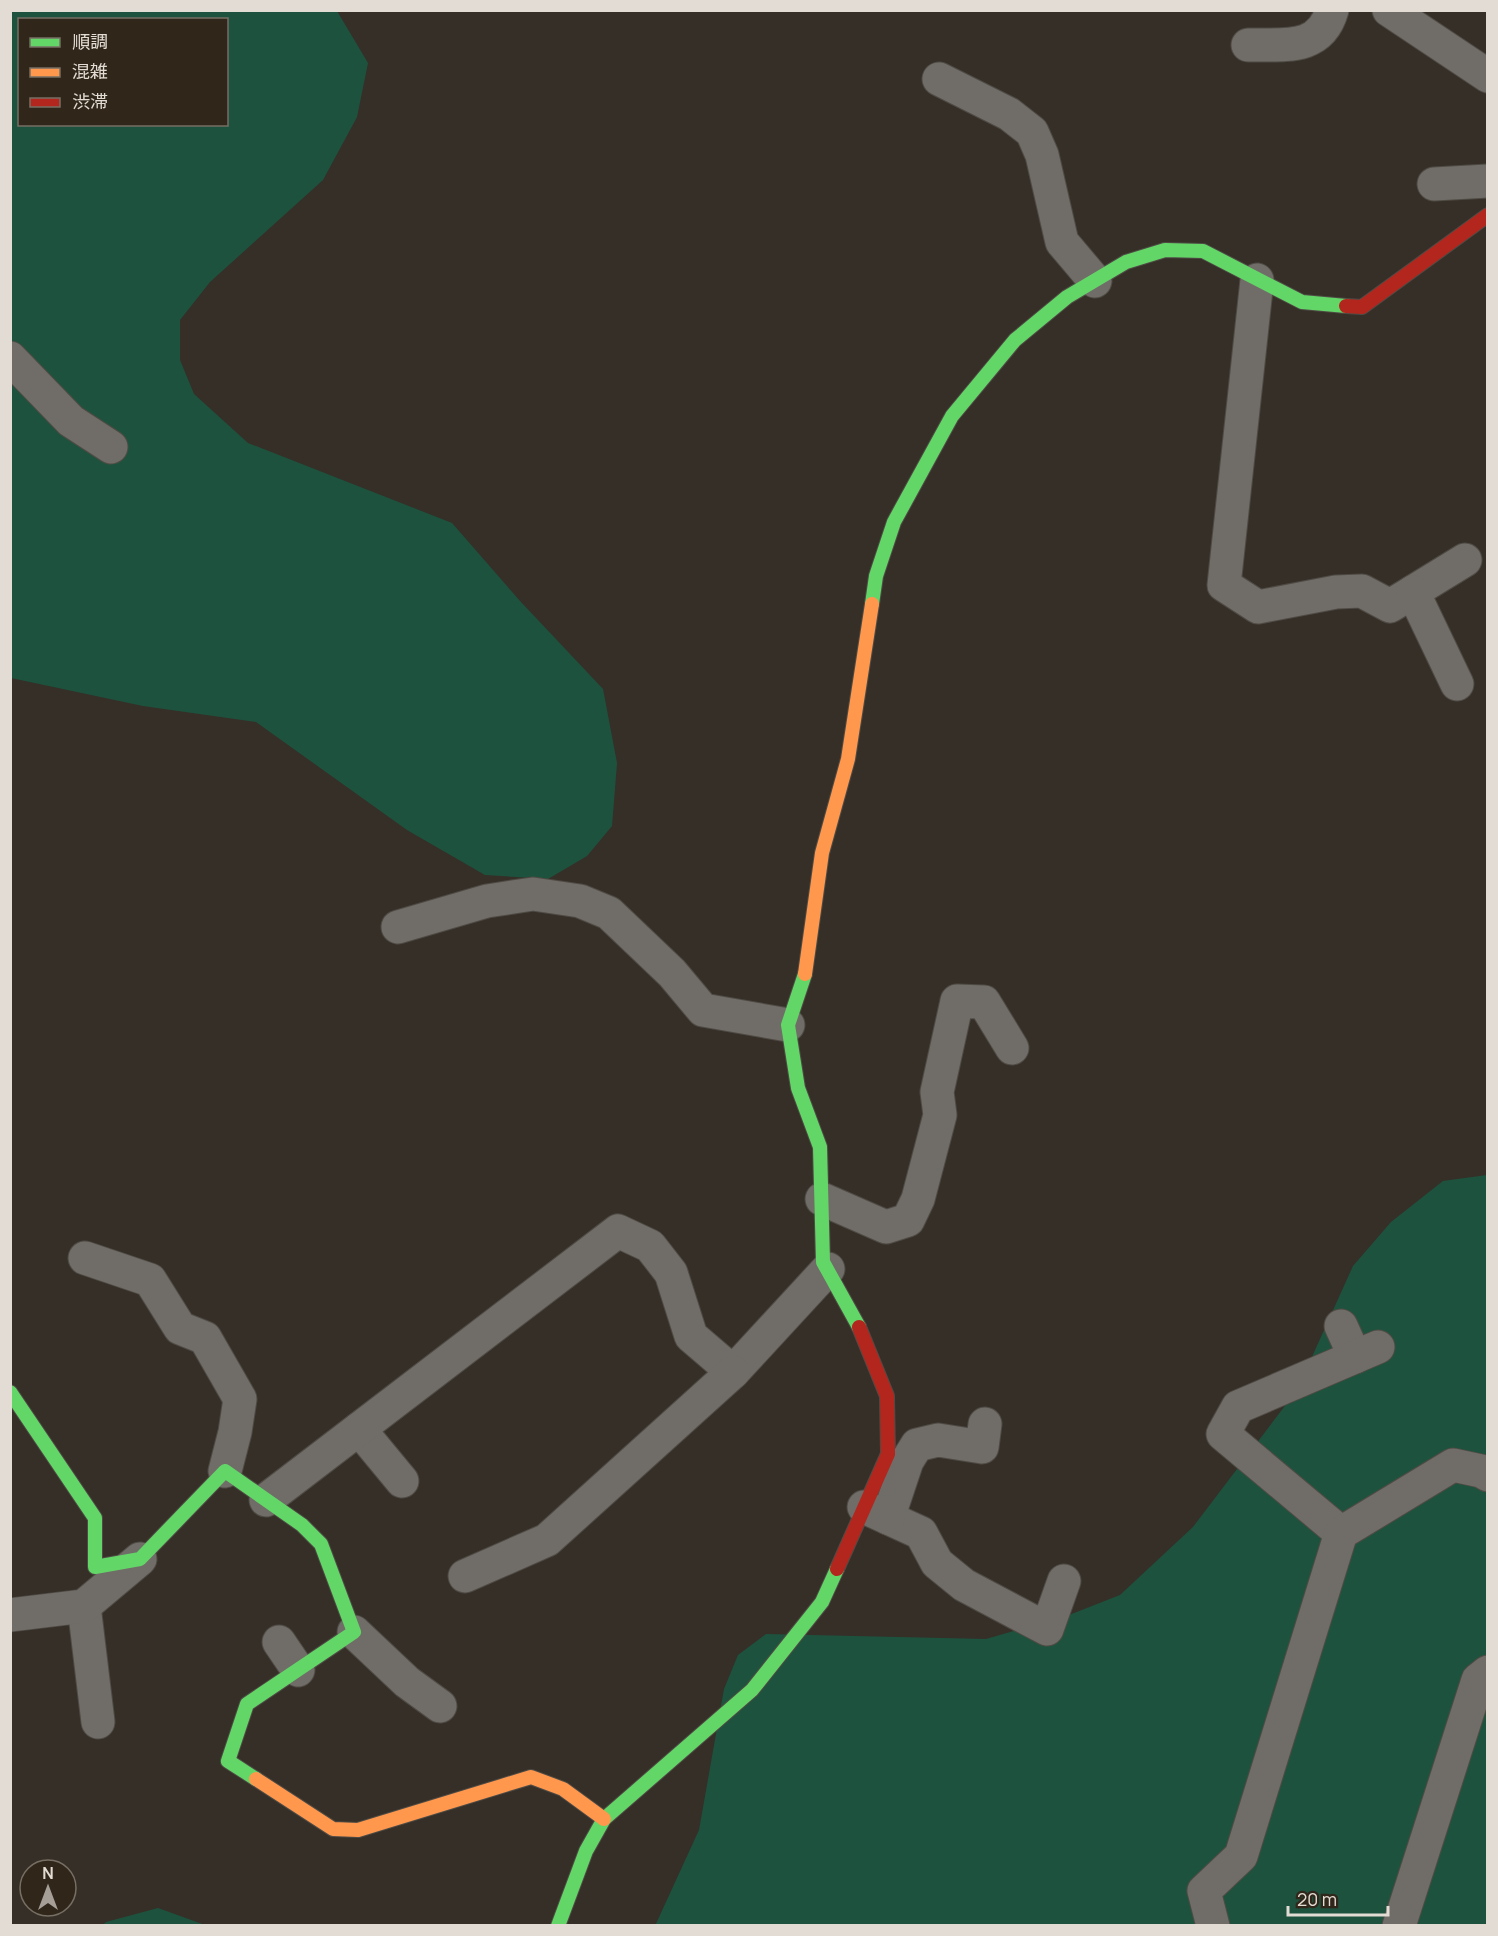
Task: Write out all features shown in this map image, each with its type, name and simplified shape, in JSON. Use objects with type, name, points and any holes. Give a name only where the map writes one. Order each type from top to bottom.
[{"type":"street","points":[[1248,45],[1314,40],[1328,24],[1332,10]]},
{"type":"street","points":[[1389,10],[1488,76]]},
{"type":"street","points":[[939,79],[1009,114],[1032,132],[1042,155],[1062,242],[1095,280]]},
{"type":"street","points":[[1434,184],[1488,181]]},
{"type":"street","points":[[876,1512],[888,1454],[887,1396],[864,1335],[823,1262],[820,1147],[798,1088],[788,1025],[807,968],[822,853],[848,759],[876,576],[894,522],[952,416],[1015,340],[1067,297],[1126,262],[1166,250],[1203,251],[1302,302],[1362,307],[1488,215]]},
{"type":"street","points":[[1257,280],[1224,585],[1258,608],[1336,592],[1362,591],[1390,606],[1465,560]]},
{"type":"street","points":[[10,358],[71,421],[111,447]]},
{"type":"street","points":[[1413,592],[1457,684]]},
{"type":"street","points":[[398,927],[487,901],[533,894],[580,901],[609,913],[672,973],[703,1010],[788,1025]]},
{"type":"street","points":[[822,1199],[886,1227],[908,1220],[918,1199],[940,1115],[937,1092],[957,1001],[984,1002],[1012,1048]]},
{"type":"street","points":[[266,1500],[618,1231],[650,1246],[670,1273],[691,1336],[733,1372]]},
{"type":"street","points":[[10,1615],[84,1606],[140,1559],[225,1471],[235,1432],[240,1399],[205,1338],[180,1328],[150,1280],[85,1258]]},
{"type":"street","points":[[465,1576],[547,1540],[733,1372],[828,1269]]},
{"type":"street","points":[[1341,1326],[1366,1352],[1238,1407],[1223,1434],[1341,1533]]},
{"type":"street","points":[[10,1392],[94,1518],[94,1566],[140,1559]]},
{"type":"street","points":[[558,1926],[586,1851],[604,1819],[752,1690],[822,1602],[917,1445],[938,1440],[982,1447],[985,1424]]},
{"type":"street","points":[[359,1429],[402,1481]]},
{"type":"street","points":[[1213,1926],[1204,1891],[1241,1856],[1341,1533],[1453,1465],[1481,1471],[1488,1475]]},
{"type":"street","points":[[225,1471],[302,1525],[321,1544],[354,1632],[407,1682],[440,1706]]},
{"type":"street","points":[[876,1512],[921,1533],[937,1563],[964,1585],[1047,1629],[1064,1581]]},
{"type":"street","points":[[84,1606],[98,1722]]},
{"type":"street","points":[[354,1632],[247,1704],[228,1761],[333,1829],[358,1830],[531,1776],[563,1789],[604,1819]]},
{"type":"street","points":[[279,1642],[298,1670]]},
{"type":"street","points":[[1399,1926],[1478,1680],[1488,1672]]},
{"type":"green space","points":[[11,11],[337,11],[368,63],[357,117],[323,180],[210,282],[180,320],[180,360],[194,394],[248,443],[452,523],[520,601],[603,689],[617,763],[612,826],[587,856],[548,879],[485,875],[407,830],[256,722],[143,706],[11,678]]},
{"type":"green space","points":[[1487,1175],[1487,1925],[655,1926],[699,1830],[724,1689],[738,1655],[766,1634],[986,1639],[1069,1615],[1120,1595],[1193,1527],[1297,1390],[1353,1266],[1391,1222],[1443,1181]]},
{"type":"green space","points":[[158,1908],[205,1925],[103,1925],[106,1922]]},
{"type":"traffic: fast","points":[[872,604],[876,576],[894,522],[952,416],[1015,340],[1067,297],[1126,262],[1165,250],[1203,251],[1302,302],[1346,306]]},
{"type":"traffic: fast","points":[[805,974],[788,1025],[798,1088],[820,1147],[823,1262],[859,1327]]},
{"type":"traffic: fast","points":[[10,1392],[95,1518],[95,1567],[140,1559],[225,1471],[302,1525],[321,1544],[354,1632],[247,1704],[228,1761],[256,1779]]},
{"type":"traffic: fast","points":[[558,1926],[586,1851],[604,1819],[752,1690],[822,1602],[837,1569]]},
{"type":"traffic: slow","points":[[805,974],[822,853],[848,759],[872,604]]},
{"type":"traffic: slow","points":[[256,1779],[333,1829],[358,1830],[531,1777],[563,1789],[604,1819]]},
{"type":"traffic: jam","points":[[1346,306],[1362,307],[1488,215]]},
{"type":"traffic: jam","points":[[837,1569],[888,1454],[887,1396],[859,1327]]}]
